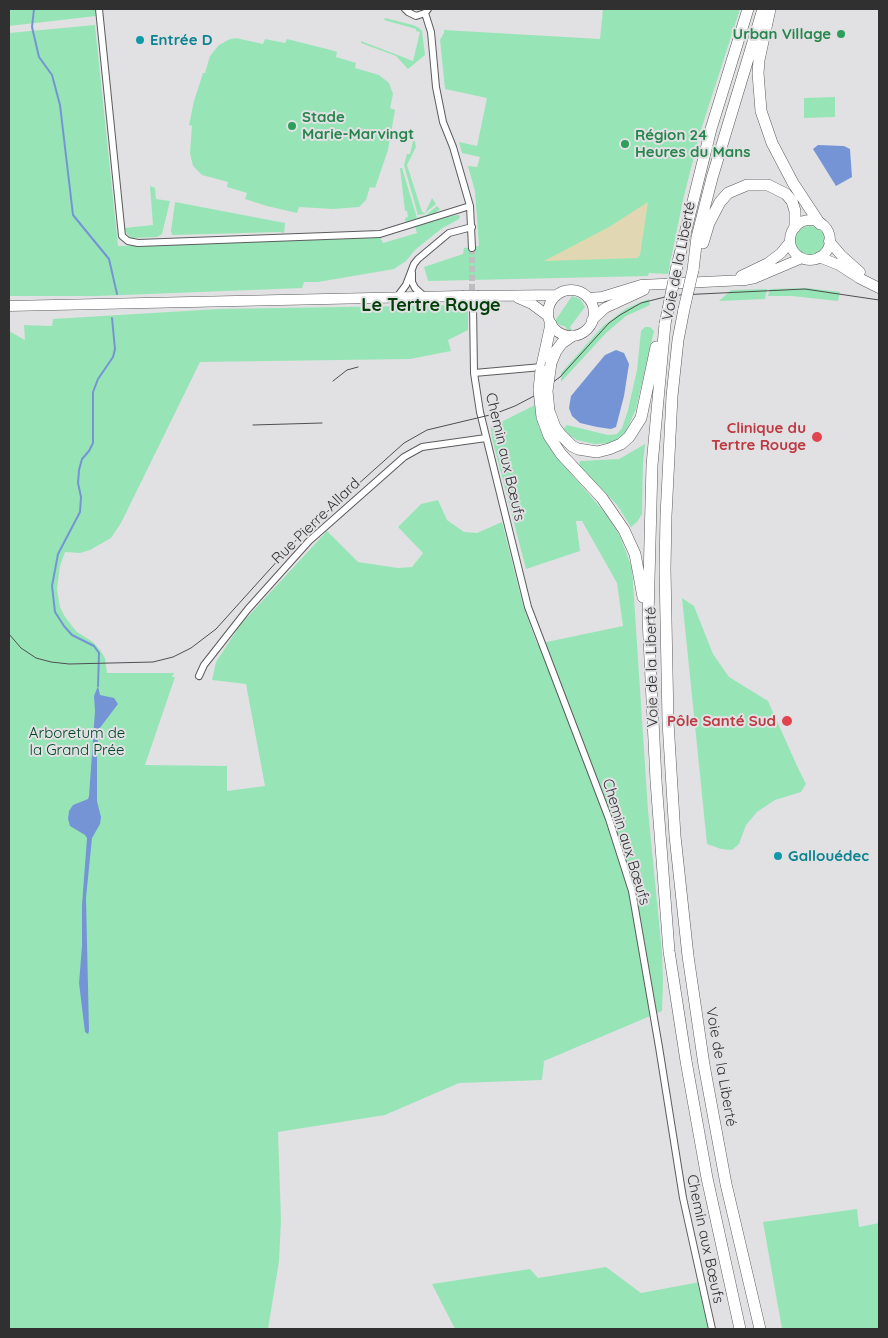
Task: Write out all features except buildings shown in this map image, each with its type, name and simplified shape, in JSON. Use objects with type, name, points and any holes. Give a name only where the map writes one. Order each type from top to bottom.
[{"type":"highway","name":"Voie de la Liberté","points":[[740,1329],[707,1178],[669,951],[656,781],[648,618],[652,465],[665,324],[676,270],[711,129],[748,9]]},
{"type":"highway","name":"Voie de la Liberté","points":[[760,1329],[726,1184],[704,1065],[688,956],[675,836],[668,722],[665,551],[670,424],[678,340],[693,270],[697,237],[714,169],[763,9]]},
{"type":"highway","points":[[770,9],[759,60],[758,73],[761,111],[772,143],[793,183],[820,224]]},
{"type":"highway","points":[[693,270],[701,253],[709,223],[716,207],[728,193],[741,186],[753,184],[768,185],[786,194],[794,206],[795,227]]},
{"type":"highway","points":[[549,320],[544,367],[539,390],[549,436],[560,454],[602,498],[624,530],[635,554],[648,618]]},
{"type":"highway","points":[[545,414],[566,441],[578,449],[597,452],[621,444],[629,438],[641,418],[649,389],[657,345],[665,324]]},
{"type":"highway","points":[[544,367],[562,343],[572,336]]},
{"type":"main road","points":[[814,221],[820,224],[827,231],[829,241],[826,251],[819,257],[810,260],[802,258],[794,251],[790,242],[791,234],[800,223],[814,221]]},
{"type":"main road","points":[[829,241],[857,270],[879,282]]},
{"type":"main road","points":[[721,282],[759,268],[781,253],[790,242]]},
{"type":"main road","points":[[819,257],[839,265],[879,288]]},
{"type":"main road","points":[[588,298],[602,297],[641,285],[745,280],[755,278],[802,258]]},
{"type":"main road","points":[[512,296],[532,304],[560,333],[572,336],[584,331],[592,320],[605,308],[623,298],[656,285]]},
{"type":"main road","points":[[9,306],[557,295],[566,291],[573,291],[580,292],[588,298],[593,309],[592,320]]},
{"type":"main road","points":[[549,320],[550,304],[557,295]]},
{"type":"street","points":[[99,9],[122,236],[128,241],[138,243],[380,234],[470,206]]},
{"type":"street","points":[[405,9],[412,15],[421,15],[426,11],[431,32],[436,87],[443,122],[453,147],[470,206],[472,248]]},
{"type":"street","points":[[397,297],[406,285],[418,259],[449,233],[472,227]]},
{"type":"street","points":[[412,271],[412,282],[415,288],[426,297]]},
{"type":"street","name":"Chemin aux Bœufs","points":[[472,305],[474,373],[486,438],[528,607],[609,819],[632,891],[659,1046],[682,1198],[712,1329]]},
{"type":"street","name":"Chemin aux Bœufs","points":[[474,373],[544,367]]},
{"type":"street","name":"Rue Pierre Allard","points":[[199,676],[204,666],[248,609],[309,541],[404,457],[422,447],[486,438]]},
{"type":"green space","points":[[9,9],[95,9],[96,16],[9,26]]},
{"type":"green space","name":"Région 24 Heures du Mans","points":[[603,9],[740,9],[700,133],[683,200],[668,274],[649,273],[648,276],[428,281],[424,267],[463,254],[464,248],[479,246],[475,191],[468,166],[477,167],[480,157],[462,153],[459,142],[477,146],[487,98],[445,89],[440,40],[444,30],[600,39]]},
{"type":"green space","points":[[385,18],[413,25],[422,31],[425,55],[408,69],[396,56],[361,43],[361,41],[413,61],[420,32],[416,31],[416,29],[384,20]]},
{"type":"green space","points":[[95,25],[118,246],[380,237],[383,243],[417,233],[415,226],[458,215],[460,216],[459,219],[441,229],[415,250],[406,261],[394,269],[318,282],[304,282],[302,288],[97,296],[9,296],[9,33]]},
{"type":"green space","name":"Stade Marie-Marvingt","points":[[236,38],[263,44],[265,39],[285,43],[287,39],[331,50],[337,52],[336,57],[356,63],[355,68],[379,75],[389,83],[393,94],[390,108],[395,110],[388,150],[375,188],[370,187],[366,200],[359,207],[333,209],[299,207],[297,213],[267,206],[245,199],[247,193],[227,187],[228,182],[202,175],[193,166],[190,153],[192,126],[189,125],[203,73],[205,73],[210,56],[219,45]]},
{"type":"green space","points":[[835,97],[835,117],[804,118],[804,98]]},
{"type":"green space","points":[[413,141],[415,141],[416,147],[407,165],[422,212],[425,213],[432,198],[436,204],[424,214],[418,215],[404,165],[407,154],[410,154]]},
{"type":"green space","points":[[400,168],[402,168],[417,218],[426,215],[437,206],[440,209],[433,215],[406,223],[405,218],[408,217],[407,211],[405,211]]},
{"type":"green space","points":[[150,186],[155,188],[156,199],[170,201],[162,234],[157,237],[131,238],[124,228],[153,225]]},
{"type":"green space","points":[[175,202],[285,223],[284,233],[172,235]]},
{"type":"green space","points":[[810,226],[821,230],[825,241],[821,252],[810,256],[799,252],[795,241],[799,230]]},
{"type":"green space","points":[[807,288],[840,292],[838,301],[792,296],[768,296],[770,289]]},
{"type":"green space","points":[[767,289],[765,299],[719,301],[731,290]]},
{"type":"green space","points":[[572,296],[580,299],[585,307],[570,327],[572,330],[567,330],[566,327],[557,324],[555,321]]},
{"type":"green space","points":[[649,299],[650,305],[626,316],[606,333],[561,382],[561,373],[603,326],[627,308]]},
{"type":"green space","name":"Arboretum de la Grand Prée","points":[[462,305],[468,311],[468,330],[448,340],[451,351],[410,359],[200,362],[121,523],[111,538],[90,550],[80,553],[65,552],[60,566],[57,589],[60,607],[77,632],[93,642],[100,650],[105,658],[107,673],[174,673],[172,677],[175,677],[145,765],[227,766],[227,791],[265,786],[246,684],[212,680],[216,662],[241,624],[327,531],[358,562],[398,568],[412,567],[423,553],[398,527],[421,504],[438,500],[447,520],[464,532],[477,533],[502,522],[523,605],[537,644],[623,626],[617,583],[582,521],[576,521],[580,551],[526,569],[492,438],[491,427],[535,405],[539,427],[545,439],[560,461],[607,515],[620,536],[632,568],[648,810],[662,953],[662,1011],[544,1061],[542,1080],[459,1083],[385,1115],[278,1132],[281,1220],[279,1261],[268,1329],[9,1329],[9,331],[25,340],[24,325],[52,326],[53,319],[218,309]]},
{"type":"green space","points":[[645,327],[650,327],[654,331],[636,409],[625,434],[619,440],[610,443],[594,444],[577,440],[566,433],[563,429],[567,425],[608,435],[617,434],[622,428],[637,370],[641,331]]},
{"type":"green space","points":[[645,444],[642,514],[631,527],[617,505],[579,466],[580,461],[619,459]]},
{"type":"green space","points":[[682,598],[694,606],[713,654],[729,677],[768,701],[806,784],[801,792],[775,800],[757,812],[746,825],[739,844],[732,850],[721,849],[707,844]]},
{"type":"green space","points":[[857,1209],[859,1227],[879,1223],[879,1329],[782,1329],[763,1222]]},
{"type":"green space","points":[[606,1267],[641,1293],[705,1281],[713,1329],[455,1329],[432,1284],[530,1269],[538,1278]]},
{"type":"sand","points":[[648,202],[640,255],[637,258],[544,261],[609,227]]},
{"type":"water","points":[[818,145],[844,146],[850,149],[852,177],[836,186],[813,149]]},
{"type":"water","points":[[616,350],[624,353],[629,364],[624,396],[616,427],[611,429],[580,423],[572,416],[569,408],[571,396],[605,355]]},
{"type":"water","points":[[98,686],[100,695],[114,698],[118,704],[99,729],[97,748],[97,801],[101,817],[100,824],[92,838],[86,898],[88,1034],[85,1032],[79,983],[87,838],[70,826],[68,819],[69,811],[73,805],[88,799],[89,796],[95,711],[94,696]]},
{"type":"waterway","points":[[34,9],[32,27],[39,57],[52,75],[60,105],[73,215],[109,259],[117,294]]},
{"type":"waterway","points":[[98,686],[99,653],[94,646],[72,635],[64,626],[55,612],[52,586],[58,554],[80,512],[79,470],[82,459],[93,443],[93,392],[98,379],[113,357],[115,349],[112,318]]},
{"type":"tunnel","points":[[472,248],[472,299]]},
{"type":"tram line","points":[[9,634],[21,648],[36,658],[69,664],[153,662],[173,657],[191,648],[216,629],[298,538],[404,443],[427,430],[494,414],[534,396],[560,377],[609,323],[641,303],[679,295],[805,289],[879,300]]},
{"type":"tram line","points":[[333,381],[347,370],[358,367]]},
{"type":"tram line","points":[[253,425],[322,423]]},
{"type":"place","name":"Urban Village","points":[[841,34]]},
{"type":"place","name":"Entrée D","points":[[140,40]]},
{"type":"place","name":"Stade Marie-Marvingt","points":[[292,126]]},
{"type":"place","name":"Région 24 Heures du Mans","points":[[625,144]]},
{"type":"place","name":"Clinique du Tertre Rouge","points":[[817,437]]},
{"type":"place","name":"Pôle Santé Sud","points":[[787,721]]},
{"type":"place","name":"Gallouédec","points":[[778,856]]},
{"type":"district","name":"Le Tertre Rouge","points":[[431,306]]}]
